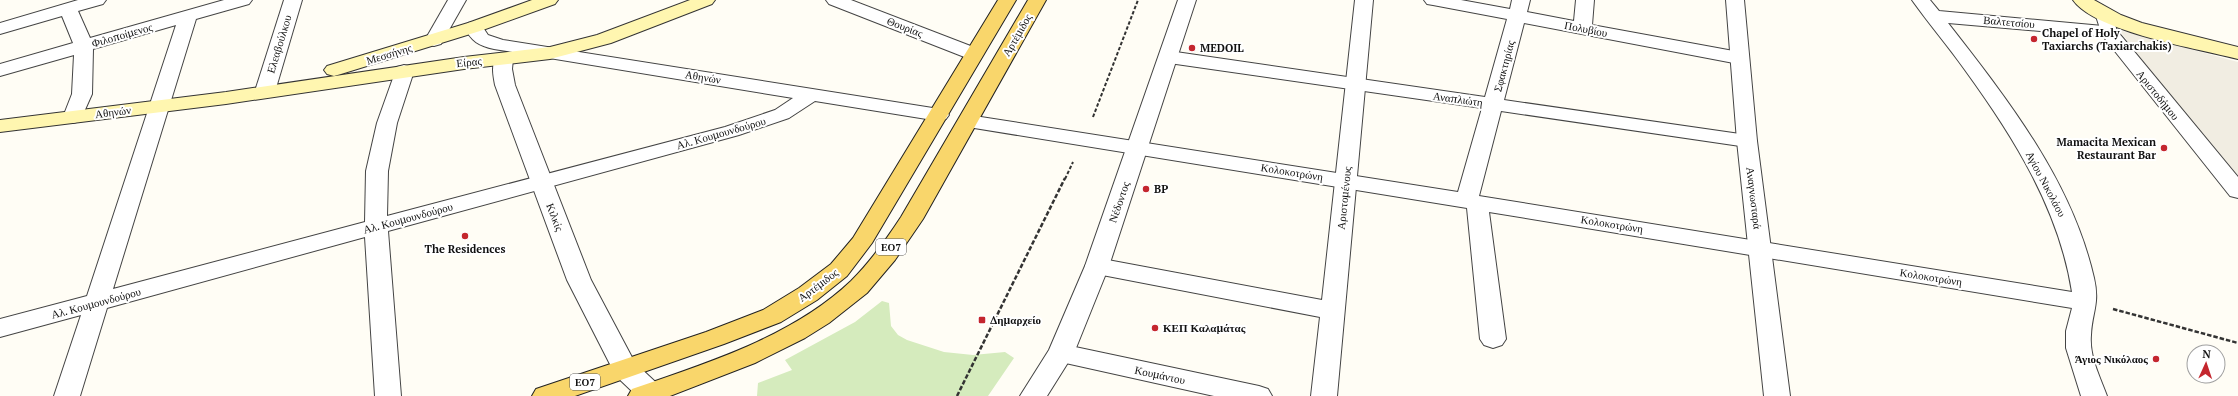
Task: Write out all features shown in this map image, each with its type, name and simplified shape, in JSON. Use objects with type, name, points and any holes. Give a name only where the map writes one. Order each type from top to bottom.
[{"type":"main road","name":"Μεσσήνης","points":[[226,98],[330,71],[434,40],[549,0]]},
{"type":"main road","name":"Είρας","points":[[226,98],[404,71],[550,53],[604,39],[706,0]]},
{"type":"main road","name":"Αρτέμιδος","points":[[545,396],[772,316],[808,294],[839,270],[861,243],[1008,0]]},
{"type":"main road","name":"Αρτέμιδος","points":[[648,395],[751,354],[808,326],[843,301],[867,278],[892,246],[968,121],[1037,0]]},
{"type":"main road","name":"Αριστοδήμου","points":[[2082,0],[2107,23]]},
{"type":"main road","points":[[2107,23],[2134,26],[2238,53]]},
{"type":"main road","name":"Αθηνών","points":[[0,126],[226,98]]},
{"type":"street","points":[[0,29],[97,0]]},
{"type":"street","name":"Φιλοποίμενος","points":[[0,70],[243,0]]},
{"type":"street","name":"Ελεαβούλκου","points":[[266,88],[292,0]]},
{"type":"street","points":[[434,40],[458,0]]},
{"type":"street","name":"Θουρίας","points":[[835,0],[974,54]]},
{"type":"street","name":"Νέδοντος","points":[[1033,396],[1061,353],[1097,266],[1169,57],[1187,0]]},
{"type":"street","name":"Αριστομένους","points":[[1324,396],[1364,0]]},
{"type":"street","name":"Πολυβίου","points":[[1433,0],[1519,8],[1583,29],[1739,58]]},
{"type":"street","points":[[1583,29],[1585,0]]},
{"type":"street","name":"Αναγνωσταρά","points":[[1735,0],[1746,141],[1777,396]]},
{"type":"street","name":"Σφακτηρίας","points":[[1472,201],[1494,104],[1519,8]]},
{"type":"street","name":"Βαλτετσίου","points":[[1927,8],[2107,23]]},
{"type":"street","name":"Αγίου Νικολάου","points":[[1927,8],[1994,94],[2046,179],[2064,218],[2082,279],[2085,302],[2078,329],[2078,342],[2094,396]]},
{"type":"street","points":[[68,9],[84,46],[82,94],[73,117]]},
{"type":"street","points":[[67,396],[158,106],[188,16]]},
{"type":"street","name":"Αριστοδήμου","points":[[2107,23],[2238,191]]},
{"type":"street","name":"Αθηνών","points":[[474,27],[478,36],[487,42],[939,115]]},
{"type":"street","name":"Αναπλιώτη","points":[[1169,57],[1746,141]]},
{"type":"street","name":"Κιλκίς","points":[[504,59],[502,69],[505,85],[579,280],[625,369],[648,395]]},
{"type":"street","points":[[388,396],[376,227],[378,160],[404,71]]},
{"type":"street","name":"Αλ. Κουμουνδούρου","points":[[0,328],[542,182],[772,118],[811,95]]},
{"type":"street","name":"Κολοκοτρώνη","points":[[968,121],[1138,146],[2085,302]]},
{"type":"street","points":[[1472,201],[1493,339]]},
{"type":"street","points":[[1097,266],[1333,311]]},
{"type":"street","name":"Κουμάντου","points":[[1061,353],[1260,396]]},
{"type":"path","points":[[957,396],[1085,138],[1138,0]]},
{"type":"path","points":[[2085,302],[2238,343]]},
{"type":"green space","points":[[882,301],[889,303],[891,326],[898,335],[907,340],[944,352],[973,355],[1005,352],[1014,358],[988,396],[757,396],[758,383],[792,370],[785,360],[855,322]]},
{"type":"shaded area","points":[[2119,30],[2238,62],[2238,182]]},
{"type":"place","name":"Chapel of Holy Taxiarchs (Taxiarchakis)","points":[[2034,39]]},
{"type":"place","name":"MEDOIL","points":[[1192,48]]},
{"type":"place","name":"Mamacita Mexican Restaurant Bar","points":[[2164,148]]},
{"type":"place","name":"BP","points":[[1146,189]]},
{"type":"place","name":"The Residences","points":[[465,236]]},
{"type":"place","name":"Δημαρχείο","points":[[982,320]]},
{"type":"place","name":"ΚΕΠ Καλαμάτας","points":[[1155,328]]},
{"type":"place","name":"Άγιος Νικόλαος","points":[[2156,359]]}]
